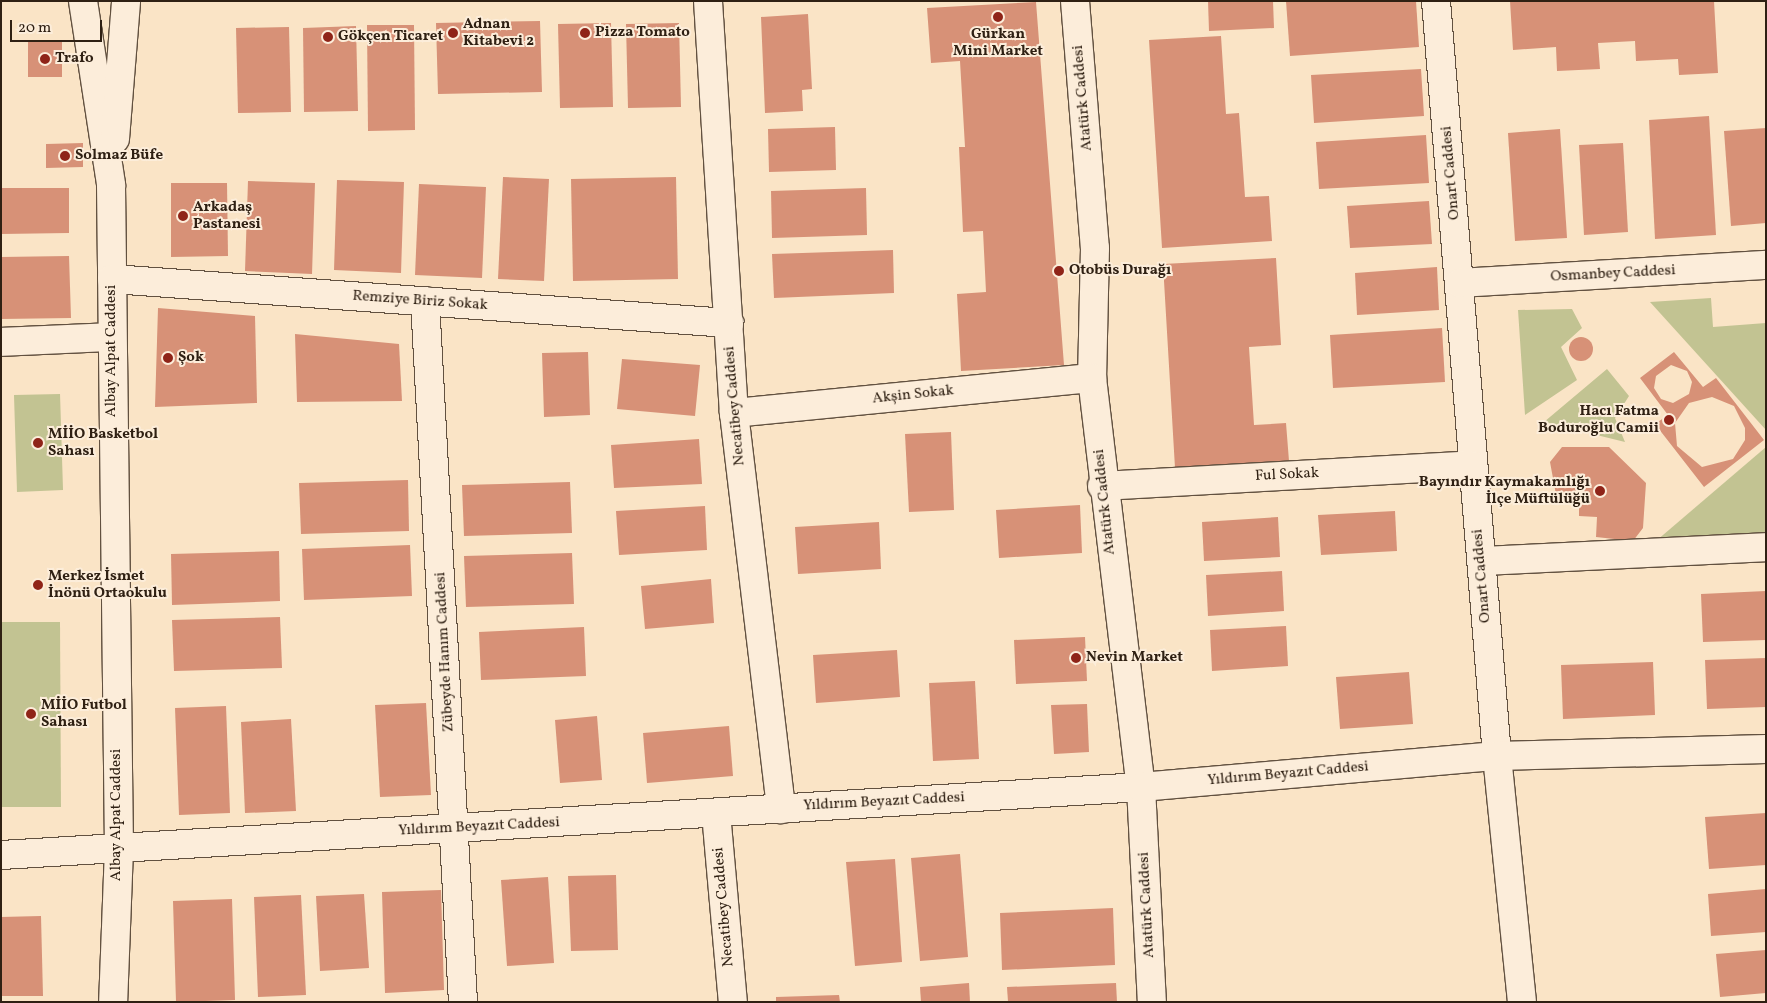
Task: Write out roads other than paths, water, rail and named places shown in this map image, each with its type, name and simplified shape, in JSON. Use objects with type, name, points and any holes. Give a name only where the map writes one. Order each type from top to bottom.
[{"type":"street","name":"Albay Alpat Caddesi","points":[[84,1],[111,185],[111,337],[119,849],[113,1002]]},
{"type":"street","points":[[111,185],[126,1]]},
{"type":"street","name":"Necatibey Caddesi","points":[[708,1],[734,413],[781,809]]},
{"type":"street","name":"Atatürk Caddesi","points":[[1075,1],[1096,248],[1092,378],[1102,486],[1141,787],[1152,1002]]},
{"type":"street","name":"Onart Caddesi","points":[[1436,1],[1497,756],[1522,1002]]},
{"type":"street","name":"Osmanbey Caddesi","points":[[1460,283],[1766,265]]},
{"type":"street","name":"Remziye Biriz Sokak","points":[[112,279],[729,323]]},
{"type":"street","name":"Zübeyde Hanım Caddesi","points":[[426,301],[463,1002]]},
{"type":"street","points":[[1,342],[111,337]]},
{"type":"street","name":"Akşin Sokak","points":[[734,413],[1092,378]]},
{"type":"street","name":"Ful Sokak","points":[[1102,486],[1472,465]]},
{"type":"street","points":[[1482,561],[1766,547]]},
{"type":"street","name":"Yıldırım Beyazıt Caddesi","points":[[1,855],[1141,787],[1497,756],[1766,749]]},
{"type":"street","name":"Necatibey Caddesi","points":[[716,813],[733,1002]]},
{"type":"place","name":"Gürkan Mini Market","points":[[998,17]]},
{"type":"place","name":"Adnan Kitabevi 2","points":[[453,33]]},
{"type":"place","name":"Pizza Tomato","points":[[585,33]]},
{"type":"place","name":"Gökçen Ticaret","points":[[328,37]]},
{"type":"place","name":"Trafo","points":[[45,59]]},
{"type":"place","name":"Solmaz Büfe","points":[[65,156]]},
{"type":"place","name":"Arkadaş Pastanesi","points":[[183,216]]},
{"type":"place","name":"Otobüs Durağı","points":[[1059,271]]},
{"type":"place","name":"Şok","points":[[168,358]]},
{"type":"place","name":"Hacı Fatma Boduroğlu Camii","points":[[1669,420]]},
{"type":"place","name":"MİİO Basketbol Sahası","points":[[38,443]]},
{"type":"place","name":"Bayındır Kaymakamlığı İlçe Müftülüğü","points":[[1600,491]]},
{"type":"place","name":"Merkez İsmet İnönü Ortaokulu","points":[[38,585]]},
{"type":"place","name":"Nevin Market","points":[[1076,658]]},
{"type":"place","name":"MİİO Futbol Sahası","points":[[31,714]]}]
